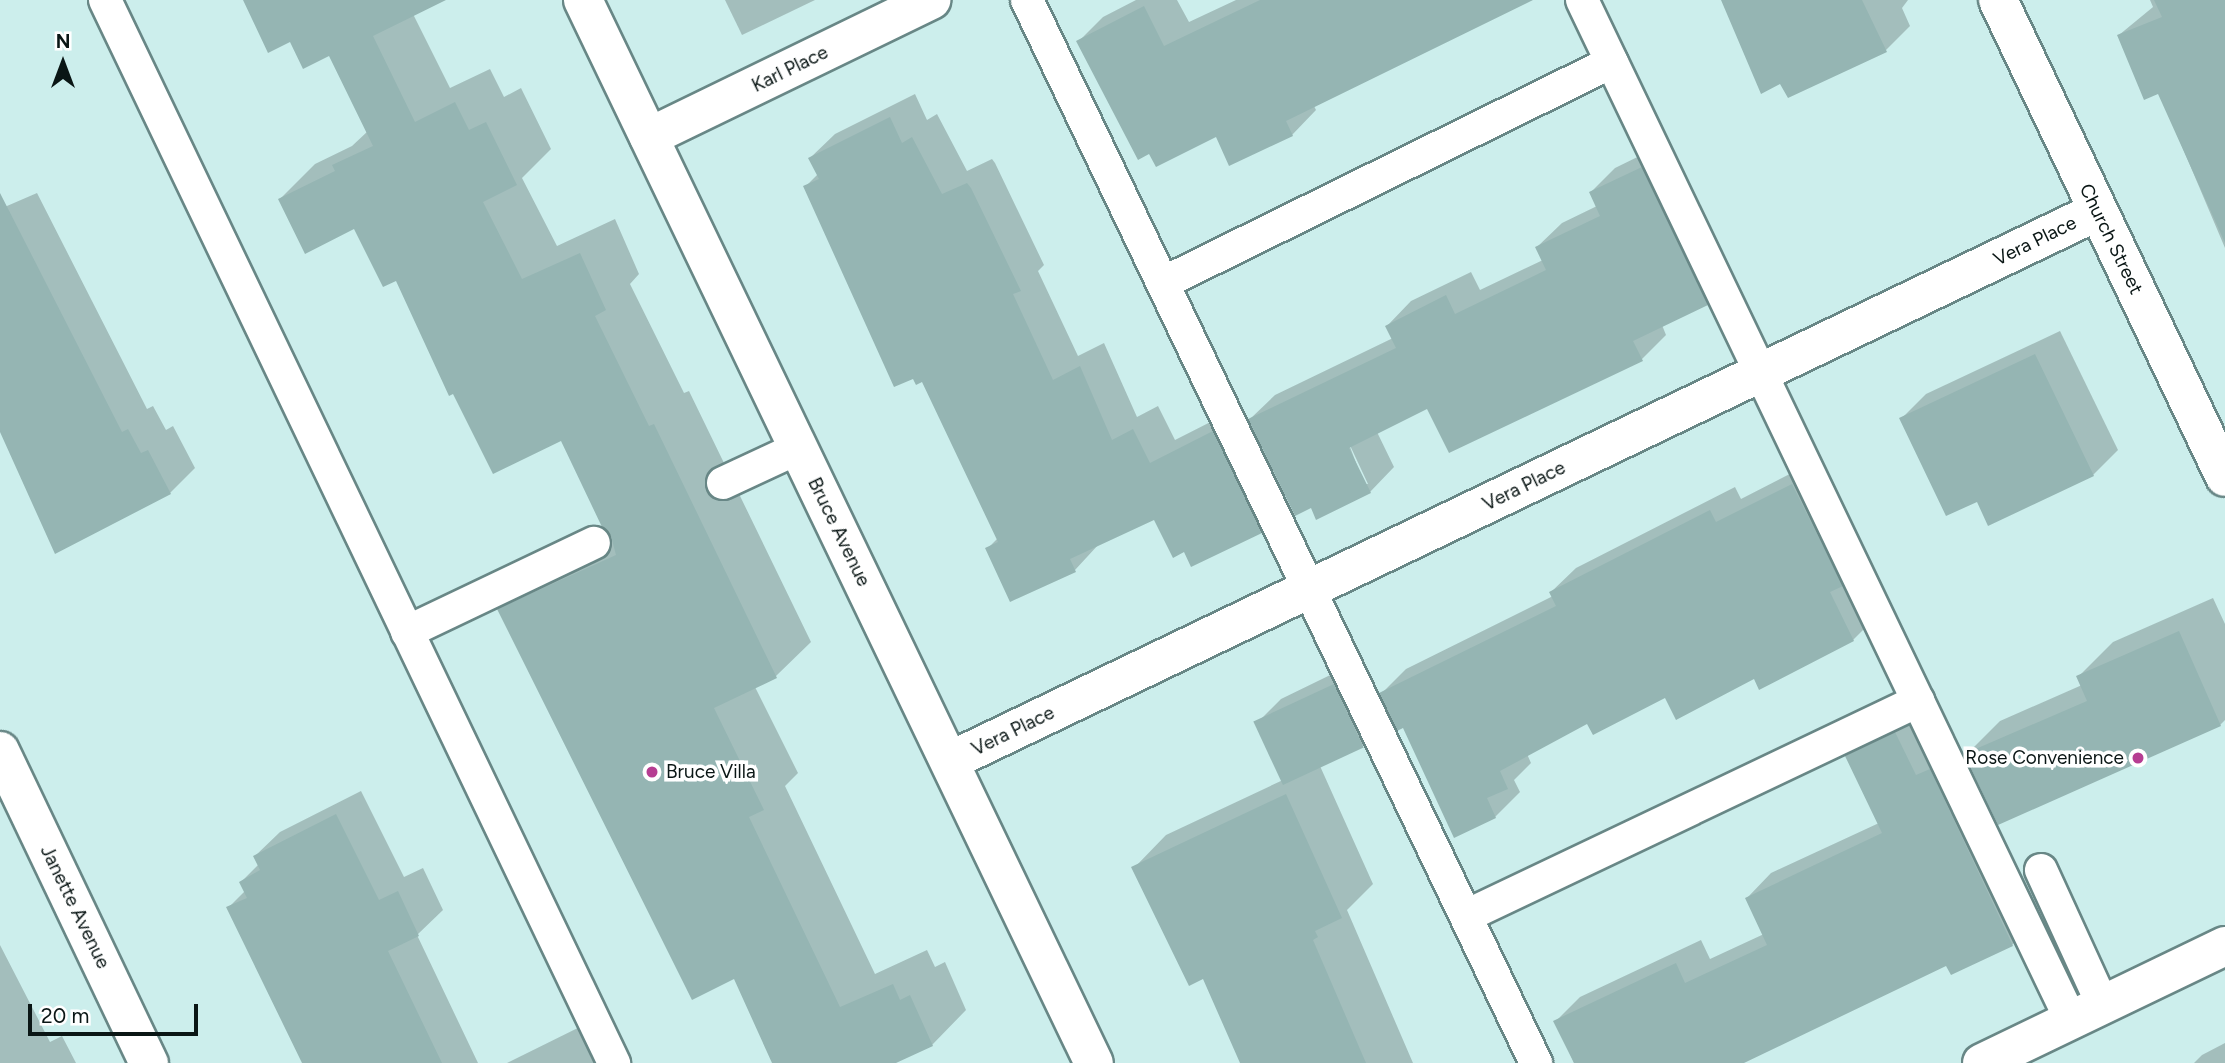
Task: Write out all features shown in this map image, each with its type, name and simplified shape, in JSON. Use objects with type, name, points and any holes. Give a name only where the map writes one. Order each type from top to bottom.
[{"type":"street","name":"Bruce Avenue","points":[[583,0],[1094,1063]]},
{"type":"street","name":"Karl Place","points":[[649,137],[931,0]]},
{"type":"street","name":"Church Street","points":[[1998,0],[2225,477]]},
{"type":"street","name":"Vera Place","points":[[950,761],[2098,211]]},
{"type":"street","name":"Janette Avenue","points":[[0,751],[149,1063]]},
{"type":"street","points":[[1982,1063],[2225,946]]},
{"type":"lane","points":[[105,0],[614,1063]]},
{"type":"lane","points":[[1027,0],[1536,1063]]},
{"type":"lane","points":[[1582,0],[1918,701],[2086,1011]]},
{"type":"lane","points":[[1163,283],[1612,62]]},
{"type":"lane","points":[[723,483],[798,448]]},
{"type":"lane","points":[[408,632],[594,543]]},
{"type":"lane","points":[[1465,916],[1918,701]]},
{"type":"lane","points":[[2041,870],[2086,1011]]},
{"type":"building","points":[[243,0],[446,0],[373,36],[415,122],[455,102],[469,130],[486,122],[517,185],[483,202],[522,279],[580,253],[606,310],[595,316],[649,426],[654,424],[777,678],[714,708],[764,810],[749,817],[840,1007],[893,984],[900,1000],[910,995],[933,1046],[896,1063],[772,1063],[734,979],[692,1000],[497,609],[616,555],[611,536],[602,527],[561,441],[493,474],[453,394],[449,396],[396,281],[383,287],[354,229],[305,254],[278,199],[335,171],[332,165],[373,146],[329,56],[303,69],[290,42],[268,53]]},
{"type":"building","points":[[1260,0],[1533,0],[1286,121],[1293,136],[1229,166],[1216,137],[1156,167],[1149,154],[1138,160],[1076,41],[1144,6],[1164,46]]},
{"type":"building","points":[[1721,0],[1862,0],[1887,52],[1788,98],[1780,84],[1761,94]]},
{"type":"building","points":[[2154,0],[2225,0],[2225,243],[2158,94],[2144,100],[2117,35],[2162,17]]},
{"type":"building","points":[[890,117],[902,143],[912,137],[942,194],[967,183],[971,188],[1021,291],[1013,294],[1053,380],[1080,366],[1112,440],[1133,429],[1150,463],[1213,431],[1262,533],[1191,567],[1184,552],[1173,558],[1154,520],[1070,559],[1076,572],[1010,602],[985,548],[998,542],[922,382],[916,385],[913,379],[894,387],[803,186],[819,179],[808,158]]},
{"type":"building","points":[[1642,167],[1708,305],[1633,341],[1643,361],[1449,453],[1427,409],[1349,448],[1371,493],[1316,520],[1311,508],[1295,516],[1248,419],[1396,348],[1385,326],[1446,295],[1455,314],[1546,270],[1535,247],[1600,216],[1589,192]]},
{"type":"building","points":[[0,193],[122,432],[128,429],[141,453],[148,450],[171,494],[55,554],[0,432]]},
{"type":"building","points":[[2035,354],[2094,476],[1988,526],[1977,502],[1946,516],[1899,418]]},
{"type":"building","points":[[1792,484],[1843,586],[1830,592],[1854,641],[1759,690],[1754,679],[1676,720],[1665,698],[1593,735],[1587,724],[1500,771],[1508,789],[1487,798],[1496,818],[1454,838],[1403,728],[1397,731],[1379,693],[1556,606],[1549,592],[1710,510],[1716,522]]},
{"type":"building","points":[[2179,631],[2221,726],[1998,825],[1964,754],[2087,701],[2076,676]]},
{"type":"building","points":[[1334,684],[1364,747],[1283,785],[1253,722]]},
{"type":"building","points":[[1895,732],[1916,775],[1930,769],[2013,946],[1951,975],[1946,966],[1744,1063],[1574,1063],[1553,1021],[1676,963],[1685,983],[1767,945],[1745,898],[1882,833],[1845,756]]},
{"type":"building","points":[[1286,794],[1342,918],[1315,931],[1318,937],[1313,940],[1366,1063],[1240,1063],[1203,979],[1189,986],[1131,867]]},
{"type":"building","points":[[336,814],[379,900],[398,891],[419,936],[388,951],[442,1063],[302,1063],[226,907],[247,898],[239,882],[260,870],[253,856]]},
{"type":"place","name":"Rose Convenience","points":[[2138,758]]},
{"type":"place","name":"Bruce Villa","points":[[652,772]]}]
